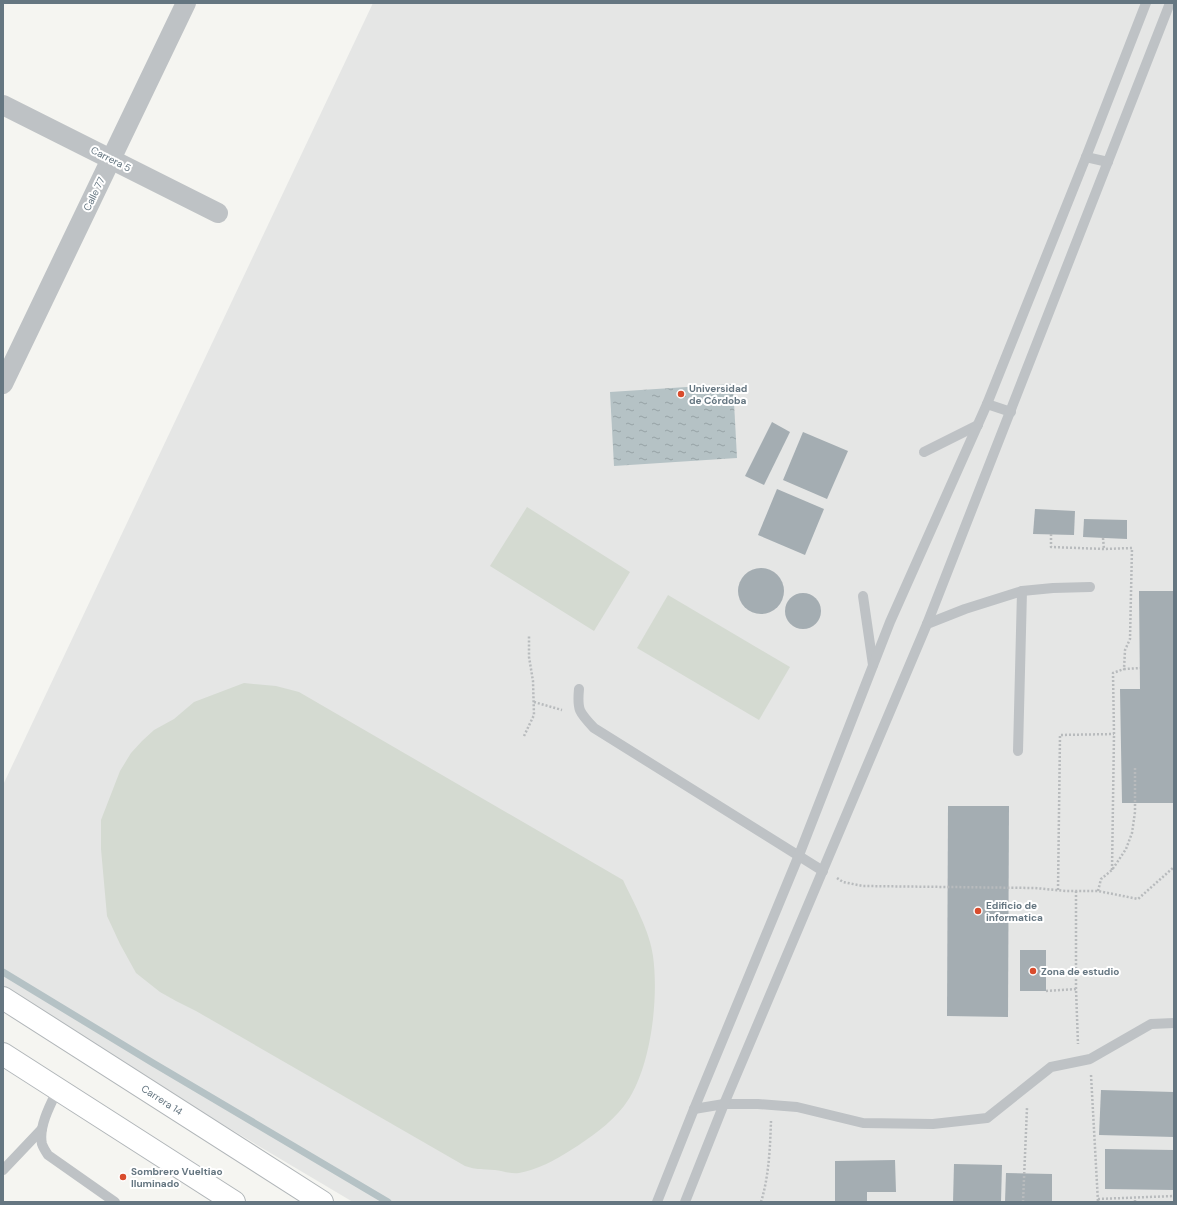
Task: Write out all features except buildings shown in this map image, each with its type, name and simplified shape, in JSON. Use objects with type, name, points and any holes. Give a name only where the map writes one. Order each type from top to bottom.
[{"type":"main road","name":"Carrera 14","points":[[3,998],[322,1202]]},
{"type":"main road","points":[[3,1054],[234,1202]]},
{"type":"street","name":"Calle 77","points":[[3,384],[186,3]]},
{"type":"street","name":"Carrera 5","points":[[3,105],[218,213]]},
{"type":"lane","points":[[657,1202],[798,855],[890,622],[987,404],[1146,3]]},
{"type":"lane","points":[[685,1202],[724,1104],[927,624],[1170,3]]},
{"type":"lane","points":[[1086,157],[1108,162]]},
{"type":"lane","points":[[987,404],[1011,412]]},
{"type":"lane","points":[[924,452],[978,425]]},
{"type":"lane","points":[[927,624],[965,609],[1022,591],[1090,587]]},
{"type":"lane","points":[[1018,751],[1022,591]]},
{"type":"lane","points":[[863,596],[873,665]]},
{"type":"lane","points":[[579,689],[578,703],[582,715],[594,728],[823,871]]},
{"type":"lane","points":[[694,1109],[724,1104],[797,1107],[863,1123],[933,1124],[987,1118],[1051,1067],[1090,1059],[1151,1024],[1174,1023]]},
{"type":"lane","points":[[58,1089],[42,1129],[42,1144],[48,1155],[115,1202]]},
{"type":"lane","points":[[3,1170],[42,1129]]},
{"type":"path","points":[[1050,534],[1051,547],[1104,549],[1132,548],[1130,639],[1125,650],[1124,669]]},
{"type":"path","points":[[1103,538],[1104,549]]},
{"type":"path","points":[[524,736],[534,715],[534,681],[529,657],[529,636]]},
{"type":"path","points":[[1112,870],[1114,734],[1113,673],[1124,669],[1140,668]]},
{"type":"path","points":[[534,702],[582,715]]},
{"type":"path","points":[[1058,890],[1060,734],[1114,734]]},
{"type":"path","points":[[1098,891],[1101,879],[1112,870],[1126,849],[1132,833],[1135,812],[1136,766]]},
{"type":"path","points":[[823,871],[843,882],[863,886],[1035,888],[1098,891],[1138,899],[1174,867]]},
{"type":"path","points":[[1076,891],[1077,1042],[1081,1050],[1090,1059],[1098,1200],[1174,1196]]},
{"type":"path","points":[[1046,992],[1076,989]]},
{"type":"path","points":[[1024,1202],[1028,1086]]},
{"type":"path","points":[[761,1202],[764,1192],[770,1148],[771,1105]]},
{"type":"shaded area","name":"Universidad de Córdoba","points":[[373,3],[1174,3],[1174,1202],[353,1202],[3,994],[3,785]]},
{"type":"shaded area","points":[[527,507],[630,572],[594,631],[490,566]]},
{"type":"shaded area","points":[[668,595],[790,667],[759,720],[637,648]]},
{"type":"shaded area","points":[[244,683],[276,686],[299,692],[623,880],[649,937],[655,973],[654,1013],[647,1054],[641,1074],[624,1106],[599,1130],[559,1157],[526,1172],[513,1173],[476,1169],[465,1166],[196,1011],[160,992],[136,973],[107,916],[101,849],[101,820],[120,771],[131,753],[142,741],[154,730],[174,719],[194,702]]},
{"type":"water","points":[[733,384],[737,458],[614,466],[610,392]]},
{"type":"waterway","points":[[3,972],[388,1202]]},
{"type":"place","name":"Universidad de Córdoba","points":[[681,394]]},
{"type":"place","name":"Edificio de informatica","points":[[978,911]]},
{"type":"place","name":"Zona de estudio","points":[[1033,971]]},
{"type":"place","name":"Sombrero Vueltiao Iluminado","points":[[123,1177]]}]
